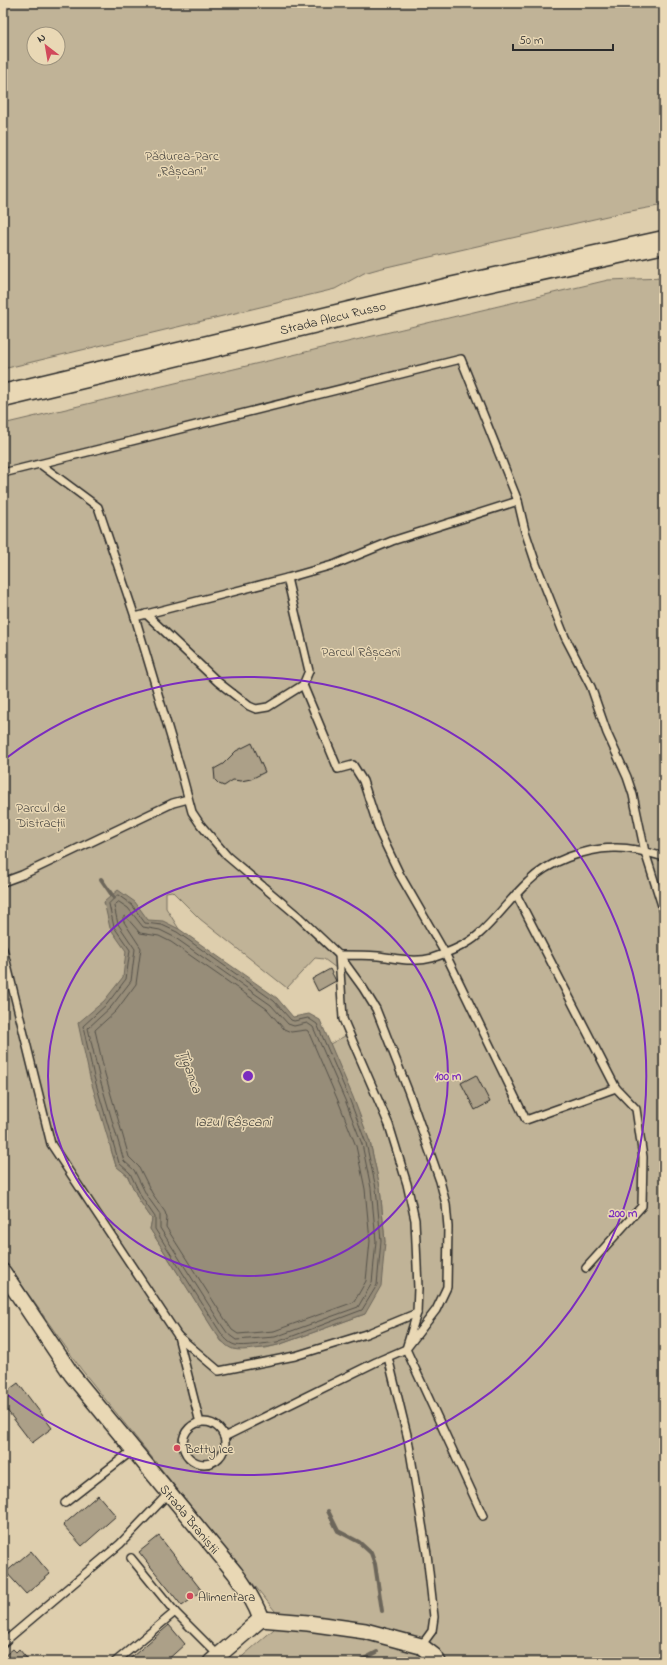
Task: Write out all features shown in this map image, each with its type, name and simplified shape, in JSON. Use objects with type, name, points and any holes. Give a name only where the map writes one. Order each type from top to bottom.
[{"type":"main road","name":"Strada Alecu Russo","points":[[3,396],[450,289],[664,242]]},
{"type":"street","name":"Strada Braniștii","points":[[3,1272],[72,1375],[168,1494],[232,1569],[249,1593],[261,1619]]},
{"type":"street","points":[[215,1659],[261,1619],[308,1623],[365,1631],[421,1646],[434,1656],[438,1662]]},
{"type":"lane","points":[[3,473],[461,359],[518,501],[525,531],[536,564],[565,637],[591,687],[607,733],[633,795],[645,852],[664,912]]},
{"type":"lane","points":[[40,464],[98,507],[135,617],[192,812],[200,824],[228,856],[299,916],[339,955],[363,988],[376,1009],[409,1093],[440,1181],[446,1204],[448,1226],[446,1287],[436,1310],[406,1349],[224,1437]]},
{"type":"lane","points":[[135,617],[336,564],[392,541],[518,501]]},
{"type":"lane","points":[[146,614],[218,682],[249,706],[256,709],[268,707],[303,684],[309,671],[287,578]]},
{"type":"lane","points":[[303,684],[338,769],[353,765],[363,781],[378,827],[394,862],[445,953],[526,1120],[616,1088]]},
{"type":"lane","points":[[3,882],[22,875],[173,803],[188,799]]},
{"type":"lane","points":[[339,955],[377,956],[419,961],[462,946],[477,936],[528,881],[542,871],[578,854],[615,848],[645,852],[664,857]]},
{"type":"lane","points":[[516,894],[616,1088],[636,1109],[643,1157],[642,1206],[586,1268]]},
{"type":"lane","points":[[3,949],[51,1144],[178,1336],[219,1371],[296,1356],[366,1334],[417,1313]]},
{"type":"lane","points":[[339,955],[343,1019],[389,1125],[407,1184],[415,1220],[418,1281],[417,1313],[406,1349],[483,1516]]},
{"type":"lane","points":[[178,1336],[200,1423]]},
{"type":"lane","points":[[388,1357],[408,1439],[428,1554],[434,1617],[432,1631],[421,1646]]},
{"type":"lane","points":[[200,1423],[212,1424],[217,1427],[224,1437],[224,1449],[217,1460],[206,1464],[194,1462],[185,1454],[183,1441],[187,1430],[200,1423]]},
{"type":"lane","points":[[65,1503],[133,1450]]},
{"type":"lane","points":[[3,1643],[120,1544],[168,1494]]},
{"type":"lane","points":[[131,1558],[215,1659]]},
{"type":"lane","points":[[115,1662],[176,1612]]},
{"type":"green space","name":"Pădurea-Parc „Râșcani”","points":[[3,3],[664,3],[664,205],[620,213],[378,269],[364,273],[335,289],[3,369]]},
{"type":"green space","name":"Parcul Râșcani","points":[[664,278],[664,1662],[236,1662],[274,1629],[275,1611],[81,1369],[3,1258],[3,424],[608,280]],"holes":[[[172,891],[200,919],[287,988],[315,958],[324,959],[336,968],[340,1019],[345,1036],[330,1044],[370,1142],[380,1187],[385,1242],[365,1314],[266,1348],[233,1349],[221,1341],[150,1229],[152,1219],[139,1200],[127,1175],[116,1166],[111,1150],[110,1141],[179,929],[166,908],[166,892]]]},
{"type":"water","name":"Iazul Râșcani","points":[[118,890],[135,902],[148,920],[163,921],[179,929],[277,998],[293,1017],[309,1014],[320,1020],[353,1097],[370,1142],[380,1187],[385,1242],[381,1286],[365,1314],[278,1345],[249,1350],[237,1350],[230,1348],[222,1341],[213,1329],[150,1229],[152,1219],[139,1200],[127,1175],[116,1166],[90,1078],[78,1023],[104,1001],[123,977],[126,951],[110,928],[104,902]]},
{"type":"building","points":[[252,743],[265,772],[251,779],[241,781],[233,780],[224,786],[219,784],[215,780],[214,769],[223,764],[236,751]]},
{"type":"building","points":[[330,969],[336,981],[318,991],[312,979]]},
{"type":"building","points":[[476,1075],[490,1102],[475,1110],[461,1083]]},
{"type":"building","points":[[18,1383],[52,1428],[32,1443],[3,1405],[3,1394]]},
{"type":"building","points":[[98,1495],[116,1516],[82,1546],[63,1525]]},
{"type":"building","points":[[159,1536],[202,1591],[182,1606],[139,1552]]},
{"type":"building","points":[[31,1551],[50,1574],[26,1594],[6,1572]]},
{"type":"building","points":[[169,1625],[185,1644],[165,1662],[126,1662]]},
{"type":"building","points":[[13,1649],[16,1652],[19,1649],[30,1662],[3,1662],[3,1657]]},
{"type":"waterway","name":"Țîganca","points":[[101,879],[114,898]]},
{"type":"waterway","name":"Țîganca","points":[[328,1511],[338,1531],[359,1542],[371,1553],[375,1564],[382,1611]]},
{"type":"waterway","name":"Țîganca","points":[[358,1662],[377,1652]]},
{"type":"place","name":"Betty Ice","points":[[177,1448]]},
{"type":"place","name":"Alimentara","points":[[190,1596]]},
{"type":"park label","name":"Parcul de Distracții","points":[[41,814]]}]
